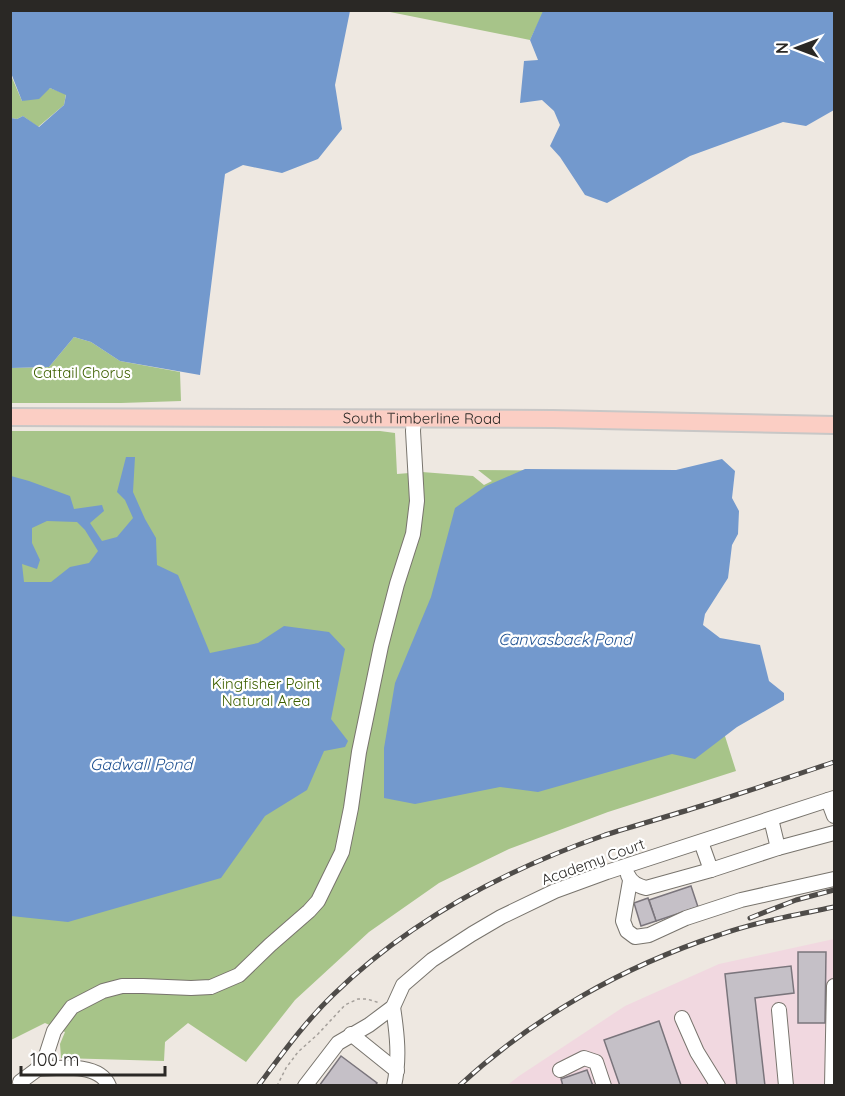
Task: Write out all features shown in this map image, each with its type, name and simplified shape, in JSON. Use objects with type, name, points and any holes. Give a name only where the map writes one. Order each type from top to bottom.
[{"type":"main road","name":"South Timberline Road","points":[[10,417],[565,419],[834,425]]},
{"type":"street","points":[[17,1081],[42,1065],[54,1031],[72,1006],[103,991],[122,986],[211,987],[239,975],[318,901],[342,852],[359,752],[381,646],[413,534],[417,501],[414,418]]},
{"type":"street","points":[[831,799],[834,816]]},
{"type":"street","name":"Academy Court","points":[[393,1007],[403,985],[432,960],[501,917],[555,891],[831,799]]},
{"type":"street","points":[[771,819],[778,848]]},
{"type":"street","points":[[630,881],[646,888],[834,833]]},
{"type":"street","points":[[701,842],[711,870]]},
{"type":"street","points":[[625,866],[630,881],[623,921],[627,931],[636,937],[649,935],[686,918],[741,900],[834,879]]},
{"type":"street","points":[[832,1086],[834,986]]},
{"type":"street","points":[[305,1086],[338,1043],[393,1007],[397,1036],[397,1071],[394,1086]]},
{"type":"street","points":[[779,1010],[786,1086]]},
{"type":"street","points":[[682,1018],[697,1052],[718,1086]]},
{"type":"street","points":[[351,1034],[397,1071]]},
{"type":"street","points":[[560,1070],[584,1058],[596,1062],[604,1086]]},
{"type":"street","points":[[37,1070],[84,1068],[95,1072],[107,1081],[109,1086]]},
{"type":"path","points":[[276,1086],[298,1052],[345,1005],[358,999],[367,999],[393,1007]]},
{"type":"shaded area","points":[[834,939],[834,1085],[506,1086],[625,1006],[719,964]]},
{"type":"green space","points":[[385,11],[544,11],[530,40]]},
{"type":"green space","points":[[10,73],[22,101],[50,88],[66,94],[64,105],[38,127],[23,116],[17,119],[11,118]]},
{"type":"green space","name":"Cattail Chorus","points":[[74,337],[91,342],[120,361],[180,372],[181,401],[11,403],[10,368],[49,367]]},
{"type":"green space","name":"Kingfisher Point Natural Area","points":[[11,431],[380,431],[395,433],[397,474],[422,472],[473,476],[484,485],[492,481],[478,470],[710,472],[689,622],[736,771],[608,812],[509,849],[439,883],[369,932],[295,1000],[246,1062],[188,1023],[165,1042],[164,1061],[61,1058],[60,1044],[65,1032],[45,1023],[11,1040]]},
{"type":"water","points":[[11,10],[350,11],[335,85],[342,129],[318,159],[282,173],[243,165],[225,174],[200,375],[120,361],[91,342],[74,337],[49,367],[11,368],[11,118],[17,119],[23,116],[39,127],[64,105],[66,95],[50,88],[39,99],[22,101],[11,73]]},
{"type":"water","points":[[543,11],[834,11],[834,110],[806,126],[783,122],[690,156],[607,203],[585,195],[550,146],[560,125],[554,111],[542,100],[520,103],[524,61],[538,60],[530,40]]},
{"type":"water","name":"Gadwall Pond","points":[[126,457],[135,457],[133,492],[156,538],[157,565],[178,575],[210,653],[258,643],[284,626],[329,632],[345,649],[331,719],[348,741],[345,747],[324,751],[307,790],[265,816],[221,878],[68,922],[11,916],[11,476],[70,496],[74,509],[102,505],[104,511],[90,523],[102,541],[117,537],[133,518],[125,500],[117,492]],"holes":[[[47,521],[77,522],[98,551],[89,563],[70,567],[51,582],[24,582],[22,564],[37,569],[40,560],[32,543],[32,528]]]},
{"type":"water","name":"Canvasback Pond","points":[[722,459],[735,471],[732,498],[739,511],[738,534],[732,545],[728,578],[705,614],[703,625],[720,638],[760,645],[769,681],[784,693],[784,700],[737,727],[695,759],[672,754],[538,792],[500,787],[415,804],[384,798],[384,748],[395,683],[431,597],[455,508],[486,486],[525,469],[676,470]]},
{"type":"building","points":[[691,886],[698,907],[656,921],[649,900]]},
{"type":"building","points":[[648,898],[656,921],[641,926],[634,903]]},
{"type":"building","points":[[798,952],[826,952],[825,1023],[798,1023]]},
{"type":"building","points":[[791,966],[794,993],[755,998],[765,1086],[737,1086],[725,974]]},
{"type":"building","points":[[659,1021],[681,1085],[620,1086],[604,1040]]},
{"type":"building","points":[[341,1056],[377,1083],[375,1086],[319,1086]]},
{"type":"building","points":[[587,1070],[593,1086],[563,1086],[561,1079]]},
{"type":"railway","points":[[258,1086],[303,1027],[333,995],[394,943],[460,900],[531,864],[605,835],[834,762]]},
{"type":"railway","points":[[750,918],[796,900],[834,890]]},
{"type":"railway","points":[[459,1086],[517,1038],[614,978],[733,930],[834,907]]}]
